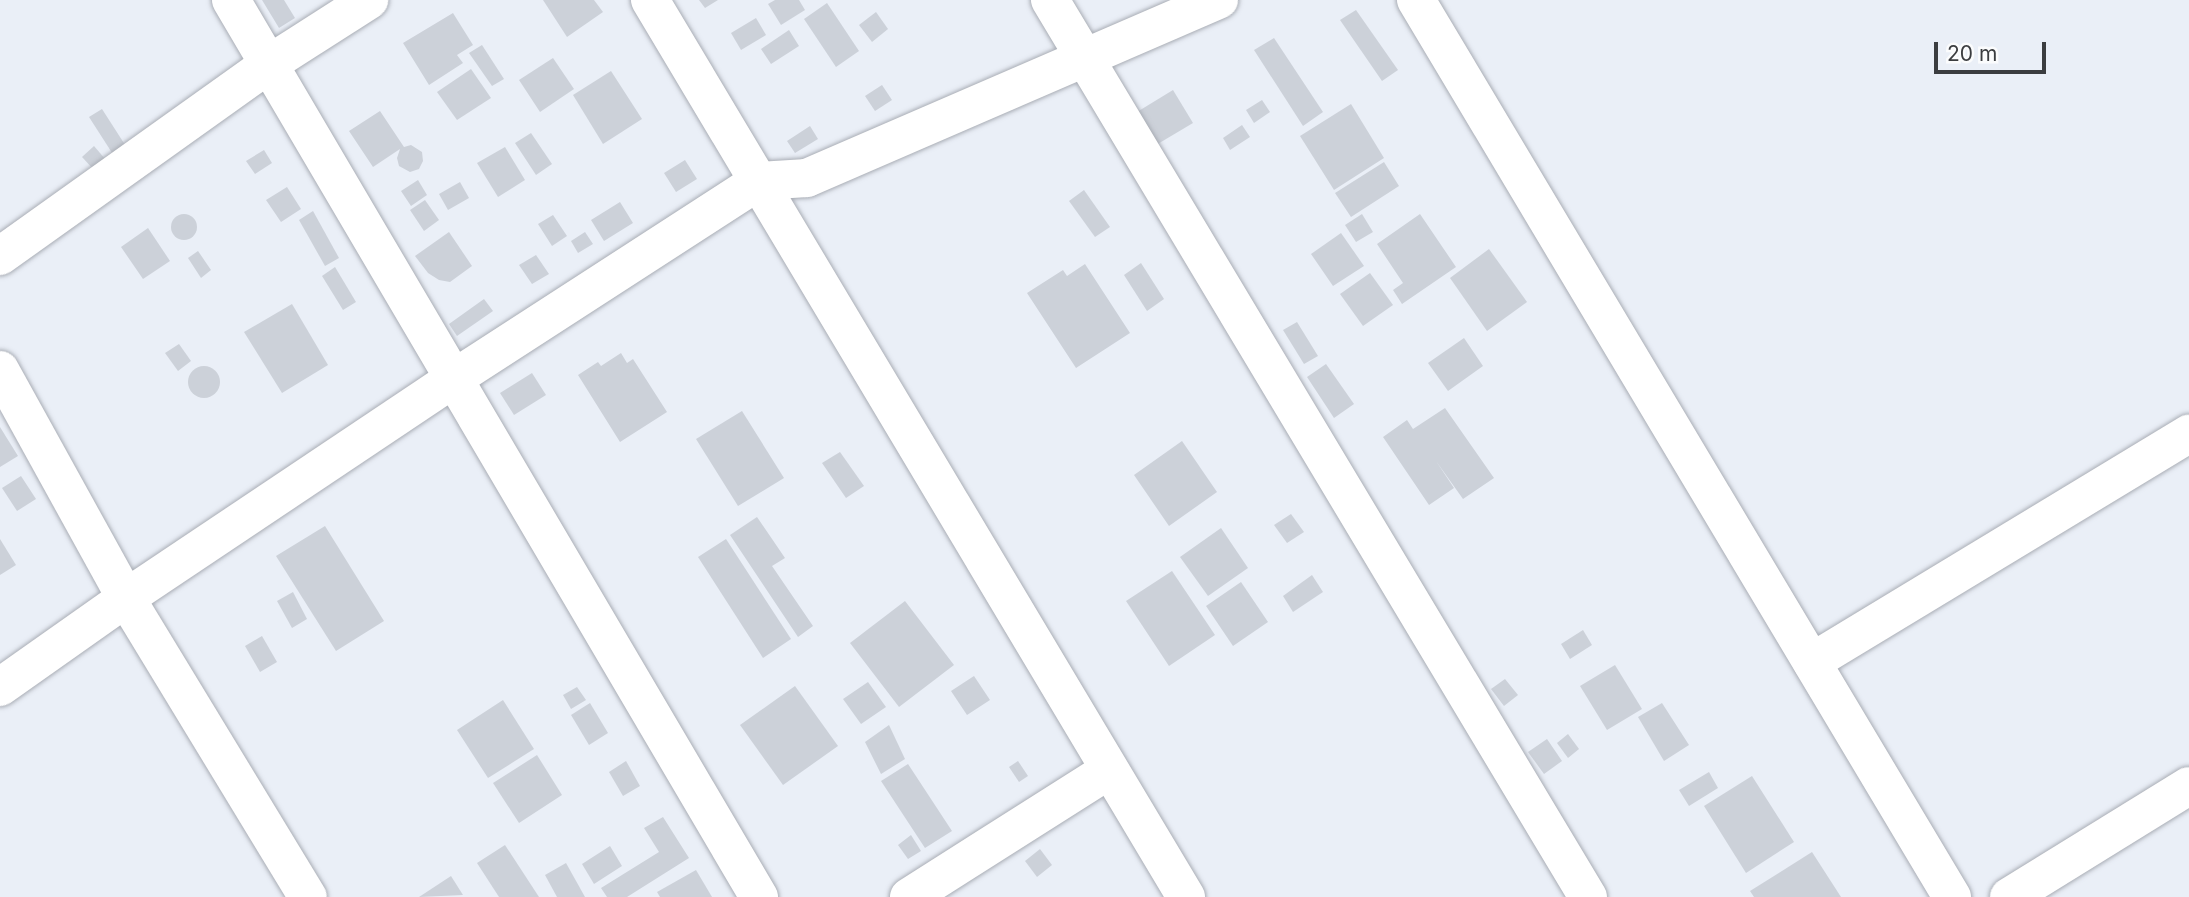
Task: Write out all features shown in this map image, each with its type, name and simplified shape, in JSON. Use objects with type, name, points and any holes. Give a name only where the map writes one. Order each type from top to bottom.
[{"type":"street","points":[[231,0],[758,897]]},
{"type":"street","points":[[0,256],[269,64],[369,0]]},
{"type":"street","points":[[650,0],[1186,897]]},
{"type":"street","points":[[1050,0],[1588,897]]},
{"type":"street","points":[[0,687],[126,598],[453,379],[759,181],[807,178],[1219,0]]},
{"type":"street","points":[[1416,0],[1952,897]]},
{"type":"street","points":[[0,370],[126,598],[295,892]]},
{"type":"street","points":[[1812,662],[2189,434]]},
{"type":"street","points":[[909,897],[1109,770]]},
{"type":"street","points":[[2009,897],[2189,786]]},
{"type":"building","points":[[262,0],[284,0],[295,18],[279,28]]},
{"type":"building","points":[[543,0],[594,0],[603,12],[567,37]]},
{"type":"building","points":[[699,0],[718,0],[705,8]]},
{"type":"building","points":[[775,0],[799,0],[805,10],[781,25],[768,4]]},
{"type":"building","points":[[827,3],[859,51],[836,67],[804,19]]},
{"type":"building","points":[[1356,10],[1398,70],[1382,81],[1340,20]]},
{"type":"building","points":[[876,12],[888,29],[872,42],[859,25]]},
{"type":"building","points":[[453,13],[473,45],[457,55],[463,63],[429,85],[403,43]]},
{"type":"building","points":[[756,18],[766,35],[741,50],[731,33]]},
{"type":"building","points":[[789,30],[799,46],[771,64],[761,49]]},
{"type":"building","points":[[1274,38],[1323,112],[1303,126],[1254,50]]},
{"type":"building","points":[[482,45],[504,79],[492,86],[469,53]]},
{"type":"building","points":[[553,58],[574,89],[540,112],[519,80]]},
{"type":"building","points":[[471,69],[491,98],[457,120],[437,92]]},
{"type":"building","points":[[611,71],[642,119],[603,144],[573,95]]},
{"type":"building","points":[[882,85],[892,100],[875,111],[865,96]]},
{"type":"building","points":[[1173,90],[1193,123],[1156,145],[1137,112]]},
{"type":"building","points":[[1262,100],[1270,112],[1254,123],[1246,110]]},
{"type":"building","points":[[1351,104],[1384,158],[1334,190],[1300,136]]},
{"type":"building","points":[[102,109],[129,151],[116,159],[89,117]]},
{"type":"building","points":[[380,111],[404,147],[411,145],[422,152],[423,161],[419,169],[410,172],[399,166],[397,158],[400,149],[373,167],[349,131]]},
{"type":"building","points":[[1242,125],[1250,137],[1230,150],[1223,138]]},
{"type":"building","points":[[810,126],[818,139],[795,153],[787,141]]},
{"type":"building","points":[[531,133],[552,164],[536,175],[515,143]]},
{"type":"building","points":[[94,146],[106,160],[95,171],[82,157]]},
{"type":"building","points":[[505,147],[525,180],[498,197],[477,163]]},
{"type":"building","points":[[264,150],[272,163],[255,174],[246,161]]},
{"type":"building","points":[[685,160],[697,179],[676,192],[664,173]]},
{"type":"building","points":[[1384,162],[1399,186],[1351,217],[1335,193]]},
{"type":"building","points":[[418,180],[427,195],[411,206],[401,191]]},
{"type":"building","points":[[460,182],[469,198],[448,210],[439,194]]},
{"type":"building","points":[[287,187],[301,209],[281,222],[266,200]]},
{"type":"building","points":[[1084,190],[1110,227],[1095,237],[1069,201]]},
{"type":"building","points":[[425,200],[439,220],[424,231],[410,210]]},
{"type":"building","points":[[620,202],[633,223],[604,241],[591,220]]},
{"type":"building","points":[[313,211],[339,258],[325,266],[299,220]]},
{"type":"building","points":[[184,214],[193,218],[197,227],[193,236],[184,240],[175,236],[171,227],[175,218]]},
{"type":"building","points":[[1362,214],[1373,232],[1356,242],[1345,225]]},
{"type":"building","points":[[1420,214],[1456,267],[1402,304],[1393,290],[1403,283],[1377,244]]},
{"type":"building","points":[[553,215],[567,236],[552,246],[538,224]]},
{"type":"building","points":[[148,228],[170,261],[143,279],[121,247]]},
{"type":"building","points":[[449,232],[472,266],[450,282],[439,280],[428,273],[415,256]]},
{"type":"building","points":[[585,232],[593,244],[578,253],[571,241]]},
{"type":"building","points":[[1341,233],[1364,266],[1333,286],[1311,254]]},
{"type":"building","points":[[1489,249],[1527,302],[1487,331],[1450,278]]},
{"type":"building","points":[[198,251],[211,270],[201,278],[188,258]]},
{"type":"building","points":[[536,255],[549,274],[532,284],[519,265]]},
{"type":"building","points":[[1141,263],[1164,299],[1147,311],[1124,275]]},
{"type":"building","points":[[1085,264],[1130,333],[1076,368],[1027,293],[1063,270],[1067,276]]},
{"type":"building","points":[[335,267],[356,302],[343,310],[322,276]]},
{"type":"building","points":[[1370,273],[1393,305],[1363,326],[1340,294]]},
{"type":"building","points":[[484,299],[493,311],[457,336],[449,324]]},
{"type":"building","points":[[292,304],[328,365],[282,393],[244,332]]},
{"type":"building","points":[[1297,322],[1318,356],[1304,364],[1283,330]]},
{"type":"building","points":[[1464,338],[1483,366],[1448,391],[1428,363]]},
{"type":"building","points":[[179,344],[191,361],[178,371],[165,353]]},
{"type":"building","points":[[621,353],[627,363],[633,359],[667,412],[620,442],[578,375],[598,362],[601,366]]},
{"type":"building","points":[[1326,364],[1354,404],[1334,418],[1307,377]]},
{"type":"building","points":[[204,366],[215,371],[220,382],[215,393],[204,398],[193,393],[188,382],[193,371]]},
{"type":"building","points":[[532,373],[546,395],[514,415],[500,393]]},
{"type":"building","points":[[1445,408],[1494,478],[1463,499],[1436,461],[1454,488],[1429,505],[1383,437],[1407,420],[1413,429]]},
{"type":"building","points":[[742,411],[784,478],[738,506],[696,439]]},
{"type":"building","points":[[0,427],[18,456],[0,467]]},
{"type":"building","points":[[1182,441],[1217,492],[1169,526],[1134,475]]},
{"type":"building","points":[[840,452],[864,486],[846,498],[822,463]]},
{"type":"building","points":[[21,476],[36,499],[17,511],[2,488]]},
{"type":"building","points":[[1291,514],[1304,532],[1287,543],[1274,525]]},
{"type":"building","points":[[757,517],[785,558],[772,566],[813,626],[798,637],[730,535]]},
{"type":"building","points":[[325,526],[384,621],[336,651],[276,556]]},
{"type":"building","points":[[1221,528],[1248,568],[1208,596],[1180,557]]},
{"type":"building","points":[[0,539],[16,565],[0,575]]},
{"type":"building","points":[[726,539],[791,639],[763,658],[698,557]]},
{"type":"building","points":[[1172,571],[1215,635],[1169,666],[1126,601]]},
{"type":"building","points":[[1312,575],[1323,592],[1293,612],[1283,596]]},
{"type":"building","points":[[1241,582],[1268,622],[1233,646],[1206,606]]},
{"type":"building","points":[[293,592],[307,619],[292,628],[277,601]]},
{"type":"building","points":[[905,601],[954,665],[899,707],[850,643]]},
{"type":"building","points":[[1583,630],[1592,645],[1570,659],[1561,644]]},
{"type":"building","points":[[262,636],[277,662],[260,672],[245,646]]},
{"type":"building","points":[[1615,665],[1642,709],[1607,730],[1580,686]]},
{"type":"building","points":[[974,676],[990,700],[967,715],[951,691]]},
{"type":"building","points":[[1505,679],[1518,695],[1504,706],[1491,689]]},
{"type":"building","points":[[868,682],[886,707],[861,724],[843,699]]},
{"type":"building","points":[[795,686],[838,746],[783,785],[740,725]]},
{"type":"building","points":[[577,687],[586,700],[571,709],[563,695]]},
{"type":"building","points":[[503,700],[534,749],[488,778],[457,730]]},
{"type":"building","points":[[590,703],[608,733],[589,745],[571,715]]},
{"type":"building","points":[[1662,703],[1689,745],[1664,761],[1638,717]]},
{"type":"building","points":[[889,725],[905,759],[881,774],[865,742]]},
{"type":"building","points":[[1568,734],[1579,749],[1568,758],[1557,743]]},
{"type":"building","points":[[1547,739],[1562,761],[1544,774],[1528,752]]},
{"type":"building","points":[[537,755],[562,795],[519,823],[493,783]]},
{"type":"building","points":[[626,761],[640,786],[623,796],[609,772]]},
{"type":"building","points":[[1018,761],[1028,776],[1019,782],[1009,767]]},
{"type":"building","points":[[908,764],[952,831],[925,848],[881,781]]},
{"type":"building","points":[[1709,772],[1718,788],[1689,806],[1679,790]]},
{"type":"building","points":[[1752,776],[1794,842],[1746,873],[1704,806]]},
{"type":"building","points":[[663,817],[689,858],[627,897],[607,897],[601,888],[659,852],[644,828]]},
{"type":"building","points":[[911,835],[921,851],[908,859],[898,845]]},
{"type":"building","points":[[505,845],[539,897],[499,897],[477,863]]},
{"type":"building","points":[[610,846],[622,866],[594,884],[582,864]]},
{"type":"building","points":[[1040,849],[1052,865],[1037,877],[1025,861]]},
{"type":"building","points":[[1812,852],[1841,897],[1754,897],[1750,891]]},
{"type":"building","points":[[566,863],[585,897],[557,897],[545,875]]},
{"type":"building","points":[[696,870],[712,897],[660,897],[657,892]]},
{"type":"building","points":[[451,876],[463,895],[419,897]]}]
